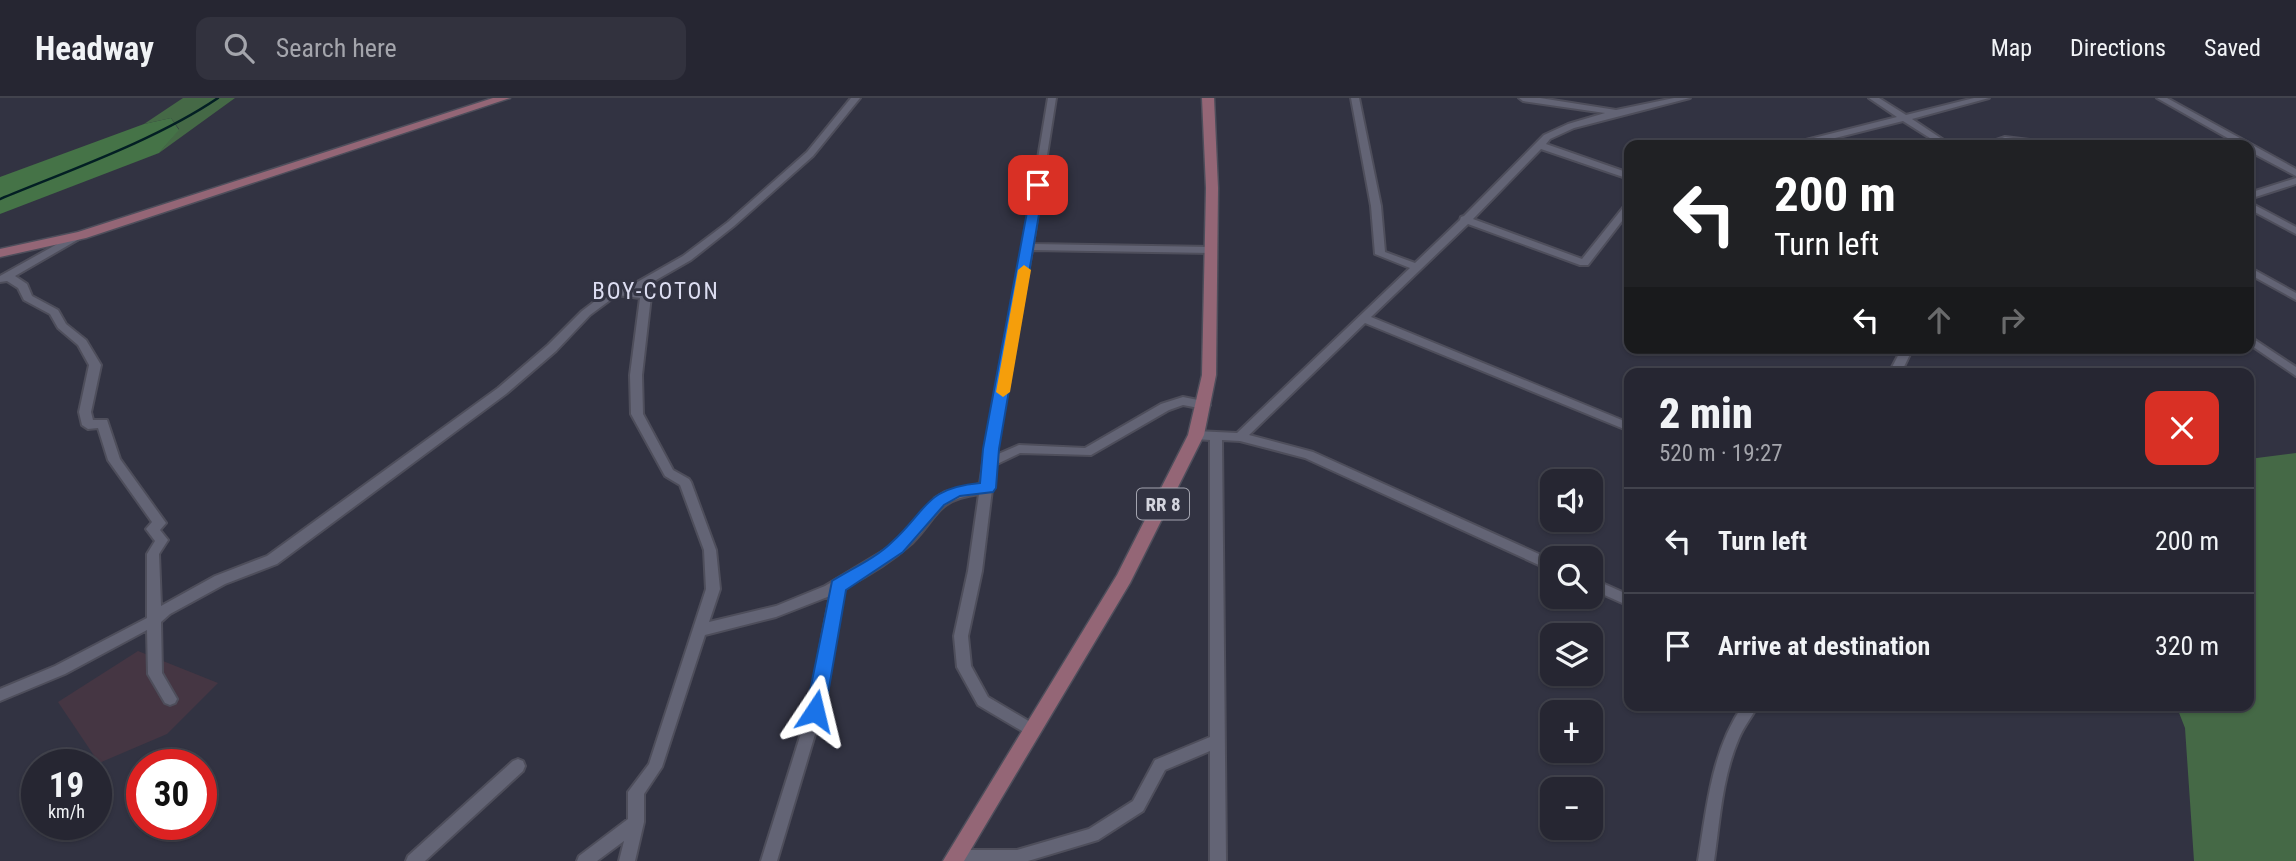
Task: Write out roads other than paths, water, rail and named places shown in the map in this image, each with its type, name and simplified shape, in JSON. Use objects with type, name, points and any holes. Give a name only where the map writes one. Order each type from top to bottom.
[{"type":"main road","points":[[0,253],[81,235],[505,98]]},
{"type":"main road","name":"RR 8","points":[[954,859],[1124,578],[1196,435],[1209,375],[1211,250],[1208,98]]},
{"type":"street","points":[[627,293],[687,258],[732,224],[810,154],[856,98]]},
{"type":"street","points":[[1032,730],[983,701],[969,680],[961,658],[961,636],[975,571],[988,488],[989,463],[1052,98]]},
{"type":"street","points":[[1355,98],[1376,206],[1381,254],[1418,267]]},
{"type":"street","points":[[1522,98],[1617,113]]},
{"type":"street","points":[[1240,437],[1557,131],[1617,113],[1686,98]]},
{"type":"street","points":[[1873,98],[1939,140]]},
{"type":"street","points":[[1817,140],[1985,98]]},
{"type":"street","points":[[2161,98],[2236,140]]},
{"type":"street","points":[[1540,145],[1624,174]]},
{"type":"street","points":[[2254,150],[2296,173]]},
{"type":"street","points":[[2254,194],[2296,181]]},
{"type":"street","points":[[2254,208],[2296,231]]},
{"type":"street","points":[[1464,219],[1584,263],[1624,212]]},
{"type":"street","points":[[4,278],[81,235]]},
{"type":"street","points":[[1028,247],[1211,250]]},
{"type":"street","points":[[2254,273],[2296,297]]},
{"type":"street","points":[[4,278],[23,286],[28,298],[54,312],[62,326],[82,342],[95,365],[85,412],[88,425],[103,423],[114,460],[160,523],[152,529],[162,540],[153,554],[155,674],[170,699]]},
{"type":"street","points":[[0,695],[60,670],[153,621],[165,610],[220,580],[272,560],[502,391],[552,348],[586,313],[615,291],[646,296],[636,375],[637,414],[669,473],[685,482],[710,550],[713,589],[655,767],[636,792],[636,821],[627,861]]},
{"type":"street","points":[[1363,318],[1624,425]]},
{"type":"street","points":[[2254,343],[2296,372]]},
{"type":"street","points":[[989,463],[1019,449],[1087,452],[1164,407],[1183,401],[1204,405]]},
{"type":"street","points":[[1196,435],[1240,437],[1309,455],[1540,561]]},
{"type":"street","points":[[1216,435],[1218,861]]},
{"type":"street","points":[[700,631],[729,620],[786,609],[838,586],[897,548],[938,500],[957,491],[988,488]]},
{"type":"street","points":[[769,861],[815,711],[838,586]]},
{"type":"street","points":[[1603,589],[1624,599]]},
{"type":"street","points":[[1706,861],[1721,767],[1738,722],[1746,711]]},
{"type":"street","points":[[954,859],[1017,857],[1093,835],[1138,807],[1160,765],[1217,741]]},
{"type":"street","points":[[414,861],[518,766]]},
{"type":"street","points":[[585,861],[606,848],[636,821]]},
{"type":"waterway","points":[[0,199],[140,141],[218,98]]},
{"type":"district","name":"BOY-COTON","points":[[656,291]]}]
